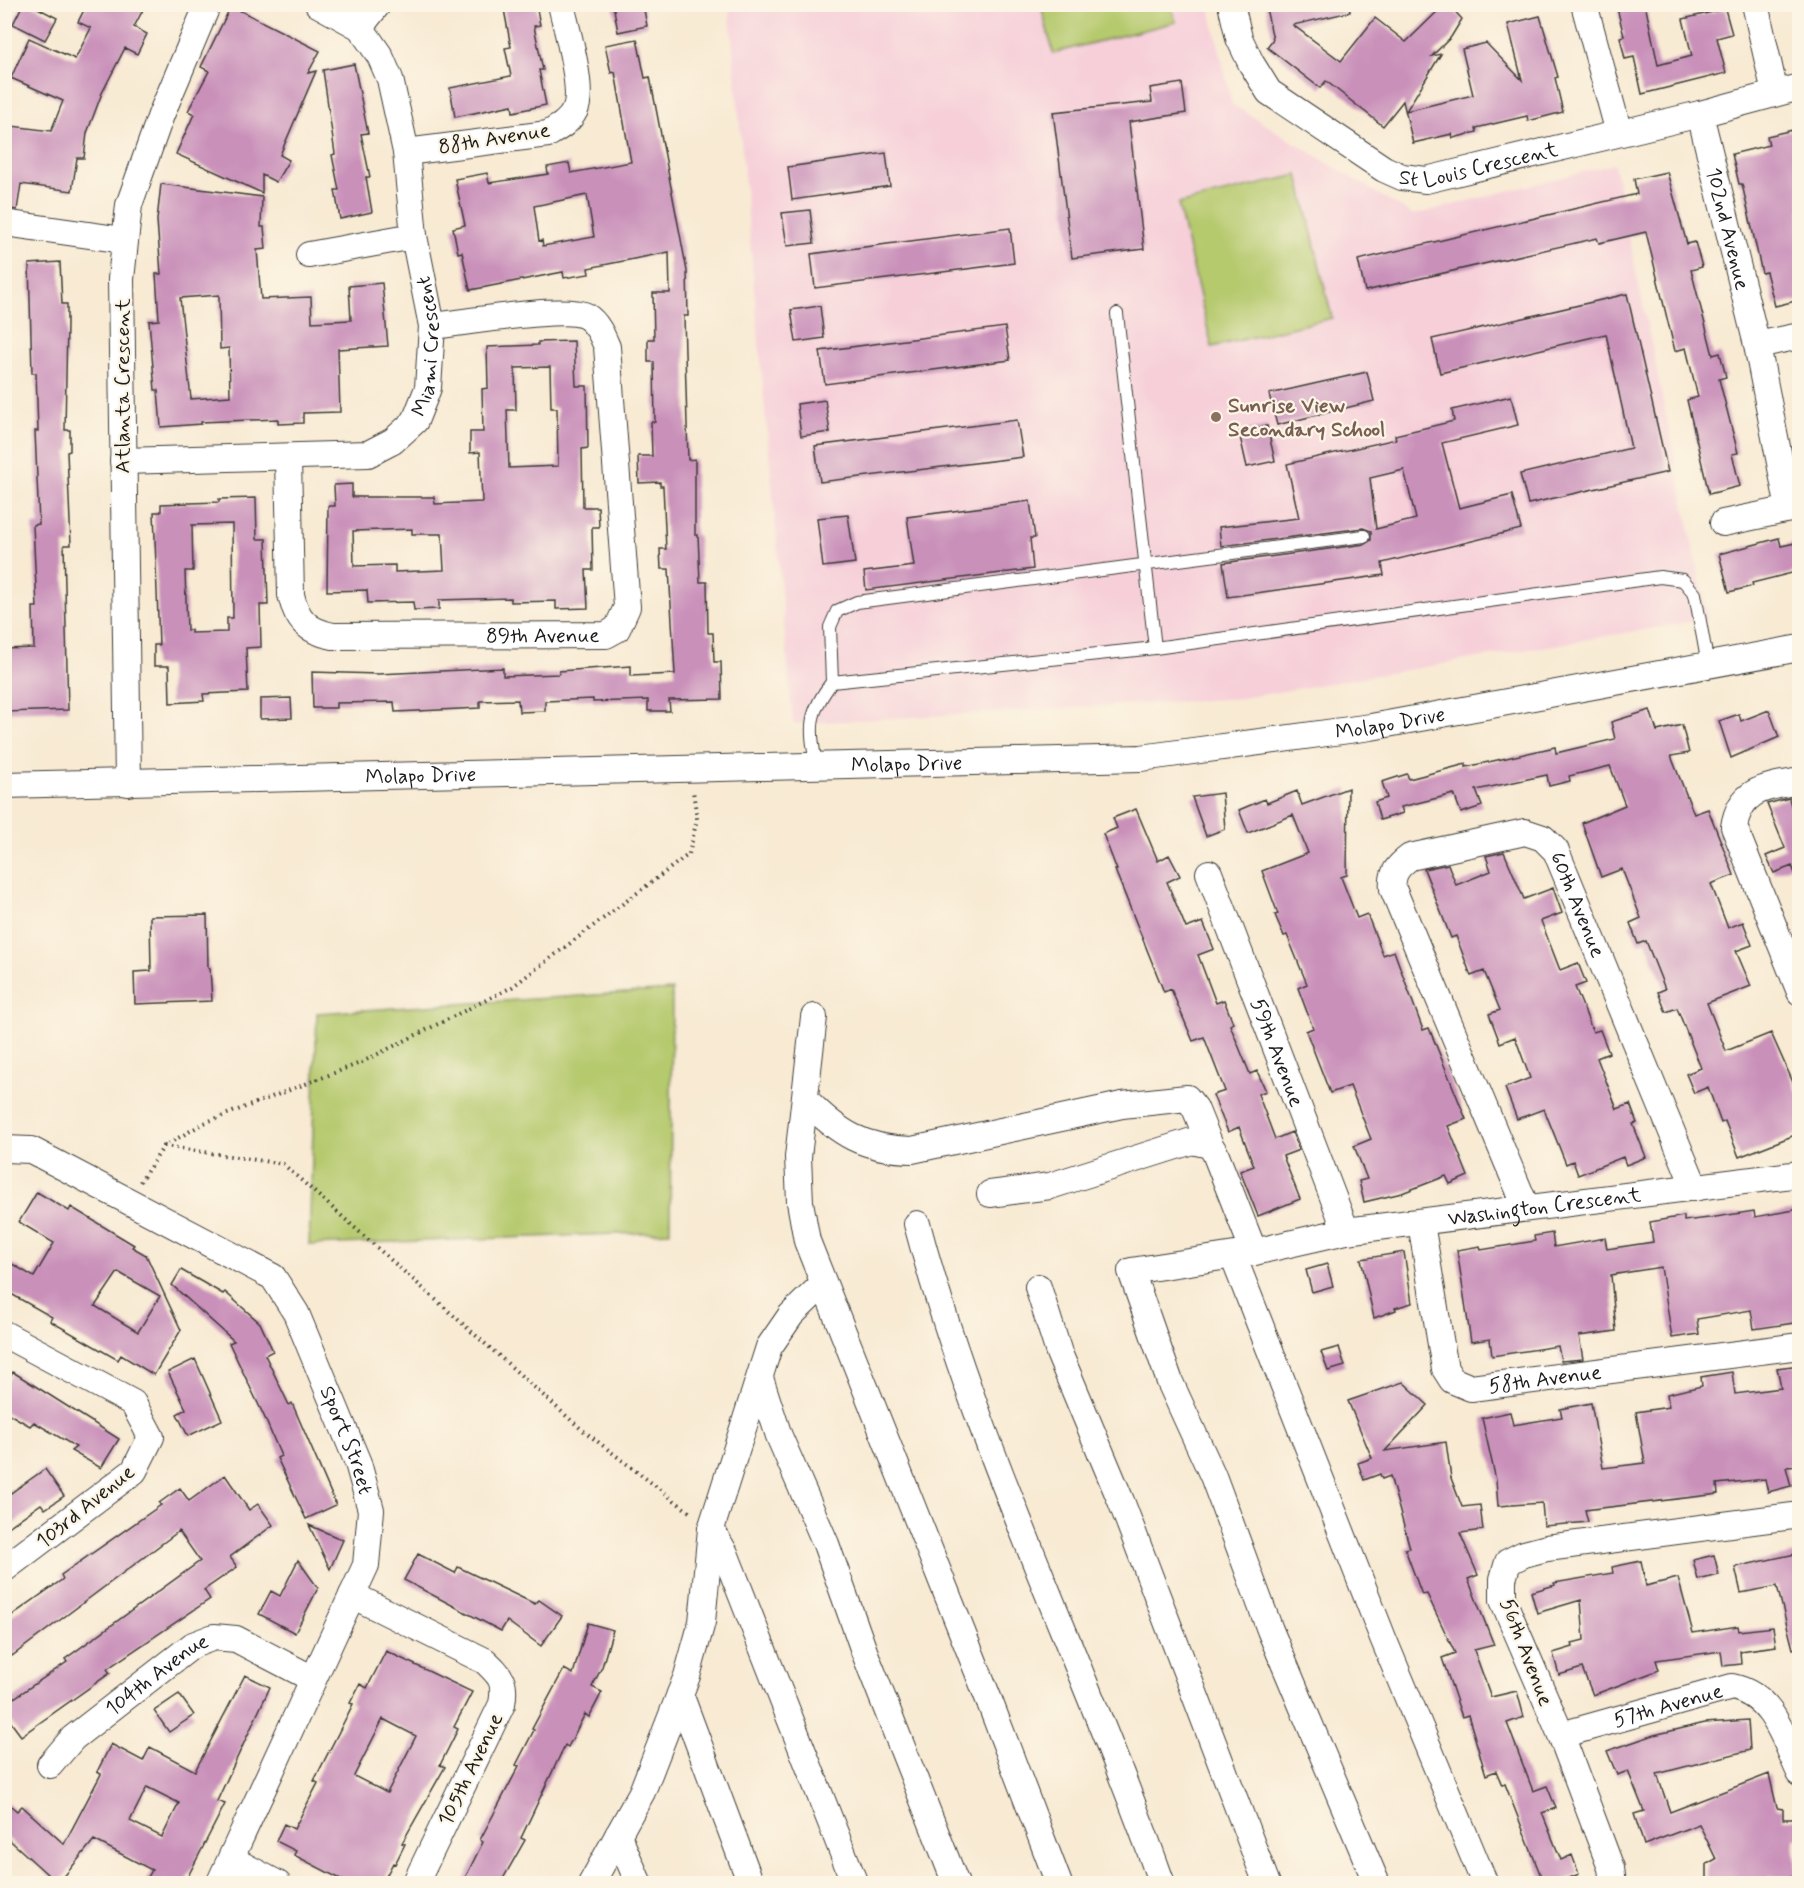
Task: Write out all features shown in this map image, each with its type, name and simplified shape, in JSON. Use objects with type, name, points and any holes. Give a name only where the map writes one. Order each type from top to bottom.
[{"type":"street","name":"Atlanta Crescent","points":[[128,783],[121,279],[124,240],[129,205],[161,115],[208,4]]},
{"type":"street","name":"Miami Crescent","points":[[123,461],[368,454],[393,441],[415,422],[428,388],[432,326],[414,236],[406,152],[390,79],[380,56],[360,27],[318,4]]},
{"type":"street","points":[[360,27],[378,4]]},
{"type":"street","name":"88th Avenue","points":[[406,152],[548,134],[565,125],[576,108],[577,86],[561,4]]},
{"type":"street","name":"St Louis Crescent","points":[[1231,4],[1239,38],[1269,92],[1384,169],[1402,177],[1426,180],[1700,114],[1787,90]]},
{"type":"street","points":[[1584,4],[1619,133]]},
{"type":"street","points":[[1755,4],[1787,90]]},
{"type":"street","name":"102nd Avenue","points":[[1700,114],[1757,345],[1794,508],[1723,524]]},
{"type":"street","points":[[4,223],[124,240]]},
{"type":"street","points":[[309,255],[414,236]]},
{"type":"street","name":"89th Avenue","points":[[288,458],[291,595],[296,613],[303,624],[319,633],[333,636],[606,635],[617,629],[627,607],[607,347],[598,327],[585,315],[561,312],[432,326]]},
{"type":"street","points":[[1757,345],[1800,336]]},
{"type":"street","name":"Molapo Drive","points":[[4,785],[1141,758],[1371,727],[1800,648]]},
{"type":"street","points":[[1800,781],[1766,787],[1747,796],[1736,813],[1734,826],[1800,992]]},
{"type":"street","name":"60th Avenue","points":[[1526,1207],[1398,900],[1392,878],[1399,865],[1410,857],[1525,832],[1543,838],[1556,851],[1695,1188]]},
{"type":"street","name":"59th Avenue","points":[[1209,873],[1346,1231]]},
{"type":"street","points":[[814,1017],[798,1157],[800,1202],[807,1241],[976,1667],[1059,1884]]},
{"type":"street","points":[[806,1100],[841,1132],[860,1141],[885,1149],[912,1150],[1122,1105],[1187,1098],[1196,1108],[1244,1254],[1383,1638],[1485,1884]]},
{"type":"street","points":[[990,1194],[1060,1183],[1192,1142],[1210,1145]]},
{"type":"street","name":"Sport Street","points":[[4,1149],[31,1150],[273,1277],[296,1313],[358,1463],[371,1510],[366,1565],[219,1884]]},
{"type":"street","name":"Washington Crescent","points":[[1377,1884],[1270,1630],[1213,1476],[1170,1382],[1131,1271],[1244,1254],[1346,1231],[1800,1174]]},
{"type":"street","name":"58th Avenue","points":[[1421,1223],[1445,1369],[1452,1380],[1471,1388],[1800,1346]]},
{"type":"street","points":[[917,1224],[936,1296],[999,1467],[1118,1763],[1162,1884]]},
{"type":"street","points":[[591,1884],[642,1792],[680,1694],[702,1622],[711,1529],[776,1334],[823,1284]]},
{"type":"street","points":[[1038,1287],[1059,1353],[1120,1501],[1268,1884]]},
{"type":"street","name":"103rd Avenue","points":[[4,1334],[133,1403],[151,1437],[134,1471],[4,1569]]},
{"type":"street","points":[[760,1378],[779,1436],[826,1544],[864,1651],[956,1884]]},
{"type":"street","name":"56th Avenue","points":[[1613,1884],[1611,1868],[1561,1736],[1503,1600],[1503,1579],[1508,1562],[1524,1554],[1547,1548],[1800,1515]]},
{"type":"street","points":[[711,1529],[725,1553],[855,1884]]},
{"type":"street","name":"105th Avenue","points":[[352,1595],[485,1661],[499,1675],[505,1689],[502,1704],[414,1884]]},
{"type":"street","name":"104th Avenue","points":[[50,1766],[73,1738],[193,1645],[214,1637],[236,1639],[313,1679]]},
{"type":"street","name":"57th Avenue","points":[[1561,1736],[1732,1687],[1747,1690],[1760,1700],[1777,1722],[1800,1773]]},
{"type":"street","points":[[680,1694],[751,1884]]},
{"type":"street","points":[[618,1835],[639,1884]]},
{"type":"street","points":[[231,1859],[278,1884]]},
{"type":"lane","points":[[1117,314],[1155,648]]},
{"type":"lane","points":[[816,765],[810,723],[832,682],[831,627],[837,611],[857,602],[1364,536]]},
{"type":"lane","points":[[832,682],[1155,648],[1660,577],[1683,580],[1695,594],[1708,665]]},
{"type":"path","points":[[128,1201],[164,1146],[204,1123],[360,1063],[512,987],[689,854],[697,819],[690,770]]},
{"type":"path","points":[[164,1146],[283,1164],[580,1428],[711,1529]]},
{"type":"shaded area","name":"Sunrise View Secondary School","points":[[729,5],[1209,5],[1232,104],[1413,215],[1614,164],[1708,619],[1242,698],[793,724]]},
{"type":"green space","points":[[1041,5],[1171,5],[1176,22],[1053,53]]},
{"type":"green space","points":[[1298,175],[1332,318],[1212,347],[1178,204]]},
{"type":"green space","points":[[672,990],[670,1232],[309,1245],[317,1013]]},
{"type":"building","points":[[23,4],[30,4],[57,18],[45,40],[13,24]]},
{"type":"building","points":[[87,4],[146,4],[134,27],[147,34],[137,54],[125,48],[102,93],[87,133],[84,158],[77,158],[72,191],[21,184],[17,210],[4,208],[4,125],[51,131],[63,101],[11,78],[29,38],[75,59],[91,28],[78,22]]},
{"type":"building","points":[[503,4],[536,4],[540,25],[534,26],[543,70],[539,70],[546,105],[513,112],[512,105],[455,117],[450,88],[511,76],[505,48],[511,47]]},
{"type":"building","points":[[613,4],[643,4],[647,26],[618,32]]},
{"type":"building","points":[[1265,4],[1349,4],[1350,12],[1293,25],[1341,61],[1375,18],[1406,42],[1445,4],[1448,4],[1462,19],[1451,37],[1432,56],[1441,54],[1406,111],[1473,95],[1462,49],[1486,43],[1522,80],[1508,24],[1540,16],[1558,77],[1555,78],[1563,112],[1528,121],[1527,116],[1476,128],[1477,132],[1453,138],[1452,134],[1413,143],[1403,101],[1383,126],[1326,81],[1320,88],[1267,47],[1273,39]]},
{"type":"building","points":[[1616,4],[1645,4],[1658,65],[1692,56],[1683,19],[1725,9],[1732,34],[1717,38],[1726,73],[1642,94],[1634,57],[1625,59],[1620,37],[1624,36]]},
{"type":"building","points":[[231,6],[320,51],[308,73],[316,71],[280,155],[289,160],[276,182],[262,175],[262,193],[176,154],[194,114],[188,111],[209,71],[201,67]]},
{"type":"building","points":[[637,39],[645,78],[650,77],[687,271],[688,316],[684,316],[688,460],[695,459],[695,535],[698,535],[700,582],[707,582],[708,633],[713,633],[714,662],[721,662],[722,699],[669,700],[670,711],[648,711],[648,700],[593,702],[593,699],[545,701],[545,711],[519,712],[518,700],[480,701],[480,708],[395,712],[394,702],[336,703],[336,708],[313,708],[312,672],[378,674],[503,668],[503,676],[559,674],[559,671],[631,666],[631,676],[675,674],[669,569],[661,569],[660,549],[666,549],[663,486],[660,486],[660,482],[639,483],[638,456],[652,456],[651,422],[655,422],[654,362],[648,362],[648,339],[654,339],[653,293],[670,293],[669,252],[588,268],[589,274],[564,278],[563,272],[470,290],[462,252],[458,253],[453,228],[465,225],[455,179],[487,173],[489,183],[548,174],[547,167],[569,163],[571,173],[631,162],[615,72],[611,73],[605,45]],"holes":[[[587,195],[594,237],[543,246],[542,240],[539,241],[534,206]]]},
{"type":"building","points":[[354,64],[368,133],[361,134],[370,177],[366,177],[372,212],[340,219],[335,190],[339,190],[332,155],[335,154],[323,70]]},
{"type":"building","points":[[1182,83],[1186,113],[1129,122],[1144,249],[1072,258],[1053,112],[1152,102],[1150,88]]},
{"type":"building","points":[[1793,130],[1800,156],[1800,300],[1775,306],[1766,272],[1762,273],[1742,184],[1739,184],[1732,154],[1769,145],[1767,136]]},
{"type":"building","points":[[886,153],[890,186],[792,200],[788,167]]},
{"type":"building","points":[[1667,172],[1687,244],[1695,242],[1702,267],[1691,270],[1713,355],[1720,353],[1726,377],[1719,379],[1738,453],[1732,454],[1740,486],[1709,494],[1687,400],[1698,397],[1686,348],[1675,351],[1646,232],[1599,243],[1597,238],[1365,291],[1358,260],[1637,194],[1634,179]]},
{"type":"building","points":[[161,184],[262,197],[261,227],[264,227],[266,249],[257,250],[261,299],[311,297],[312,322],[351,320],[349,286],[382,283],[388,346],[338,349],[340,412],[303,413],[303,423],[278,424],[278,419],[201,422],[201,424],[161,427],[149,321],[159,320],[156,274],[161,274],[157,220]],"holes":[[[219,295],[220,349],[229,348],[230,396],[191,399],[180,298]]]},
{"type":"building","points":[[810,210],[814,243],[787,246],[782,213]]},
{"type":"building","points":[[1010,228],[1014,263],[815,288],[811,254]]},
{"type":"building","points":[[60,262],[62,304],[67,304],[65,430],[70,430],[70,451],[67,452],[71,545],[64,545],[68,710],[4,712],[4,649],[34,648],[33,607],[37,607],[33,525],[39,524],[35,431],[38,431],[36,373],[32,373],[29,264]]},
{"type":"building","points":[[1627,294],[1668,472],[1528,504],[1520,474],[1631,448],[1606,334],[1440,373],[1432,339]]},
{"type":"building","points":[[820,306],[824,338],[796,342],[791,310]]},
{"type":"building","points":[[1005,327],[1010,360],[825,384],[820,351]]},
{"type":"building","points":[[574,341],[576,386],[587,386],[588,448],[582,449],[583,507],[598,507],[599,527],[592,527],[593,570],[586,570],[588,608],[556,609],[556,601],[511,602],[511,598],[439,600],[439,609],[414,610],[413,602],[368,603],[367,590],[327,591],[328,506],[335,506],[334,485],[352,484],[352,497],[434,497],[435,504],[482,502],[480,452],[470,453],[470,432],[483,432],[482,389],[488,388],[487,347],[538,345],[538,342]],"holes":[[[550,367],[551,408],[557,408],[558,466],[509,468],[507,410],[516,410],[515,368]],[[412,529],[412,534],[442,534],[444,570],[395,572],[395,565],[354,566],[353,531]]]},
{"type":"building","points":[[1367,372],[1374,401],[1277,425],[1269,394]]},
{"type":"building","points":[[1511,396],[1518,425],[1442,443],[1459,508],[1512,495],[1521,529],[1382,563],[1384,575],[1228,597],[1223,563],[1365,544],[1371,540],[1371,531],[1363,528],[1221,546],[1219,527],[1299,518],[1287,464],[1396,439],[1395,435],[1454,421],[1452,410]],"holes":[[[1404,470],[1416,519],[1376,529],[1370,478]]]},
{"type":"building","points":[[825,400],[830,432],[801,436],[797,404]]},
{"type":"building","points":[[1017,420],[1023,457],[820,482],[815,446]]},
{"type":"building","points":[[1267,426],[1275,461],[1247,467],[1239,432]]},
{"type":"building","points":[[256,498],[257,539],[266,539],[268,605],[260,605],[261,647],[246,648],[248,692],[203,694],[204,701],[170,703],[169,666],[154,666],[154,645],[159,645],[154,512],[161,512],[161,504],[219,502],[219,499]],"holes":[[[232,524],[233,618],[227,618],[227,632],[191,633],[191,630],[187,630],[185,571],[193,571],[192,525]]]},
{"type":"building","points":[[1030,501],[1035,538],[1030,538],[1033,569],[866,590],[864,572],[914,566],[907,517]]},
{"type":"building","points":[[848,515],[855,563],[823,567],[817,518]]},
{"type":"building","points":[[1779,538],[1781,546],[1800,542],[1800,571],[1752,583],[1753,586],[1729,592],[1719,554]]},
{"type":"building","points":[[291,698],[292,718],[260,719],[260,699]]},
{"type":"building","points":[[1650,710],[1657,731],[1682,725],[1689,753],[1671,756],[1694,814],[1708,809],[1734,875],[1711,884],[1728,928],[1743,922],[1752,945],[1736,951],[1751,986],[1707,1003],[1726,1051],[1771,1033],[1800,1098],[1800,1133],[1739,1157],[1725,1121],[1721,1123],[1708,1087],[1694,1093],[1686,1074],[1701,1068],[1677,1008],[1666,1012],[1658,992],[1665,989],[1646,941],[1638,944],[1630,923],[1641,918],[1622,869],[1601,877],[1582,823],[1625,805],[1610,766],[1569,776],[1570,781],[1549,786],[1547,775],[1476,790],[1482,806],[1461,813],[1454,794],[1401,807],[1403,813],[1380,820],[1375,802],[1387,798],[1382,782],[1407,774],[1409,779],[1466,764],[1466,767],[1555,747],[1556,753],[1615,739],[1611,722]]},
{"type":"building","points":[[1769,710],[1779,737],[1731,758],[1719,721],[1739,714],[1741,721]]},
{"type":"building","points":[[1348,788],[1347,875],[1341,877],[1357,918],[1367,914],[1383,955],[1394,951],[1423,1030],[1429,1028],[1466,1119],[1448,1126],[1468,1176],[1450,1184],[1446,1176],[1402,1193],[1364,1202],[1359,1181],[1367,1179],[1354,1146],[1371,1139],[1350,1086],[1330,1093],[1306,1031],[1313,1028],[1298,988],[1307,984],[1287,935],[1284,936],[1275,915],[1278,914],[1262,871],[1308,853],[1293,815],[1248,833],[1239,810],[1265,799],[1267,803],[1297,791],[1302,805]]},
{"type":"building","points":[[1222,793],[1225,829],[1206,836],[1192,797]]},
{"type":"building","points":[[1789,798],[1791,806],[1800,802],[1799,883],[1792,866],[1774,873],[1766,856],[1785,848],[1767,804]]},
{"type":"building","points":[[1136,809],[1158,861],[1169,855],[1180,876],[1167,882],[1186,928],[1203,922],[1214,949],[1198,955],[1216,1003],[1224,1000],[1233,1023],[1230,1025],[1250,1074],[1257,1071],[1266,1091],[1258,1094],[1275,1139],[1292,1132],[1299,1150],[1283,1156],[1300,1199],[1258,1216],[1240,1171],[1254,1166],[1239,1127],[1228,1132],[1213,1095],[1225,1091],[1204,1037],[1193,1041],[1171,989],[1164,992],[1103,834],[1117,828],[1113,818]]},
{"type":"building","points":[[1504,852],[1524,899],[1553,888],[1562,913],[1541,921],[1560,970],[1578,963],[1586,983],[1575,987],[1593,1032],[1600,1030],[1609,1053],[1597,1058],[1617,1109],[1630,1104],[1637,1123],[1633,1124],[1646,1157],[1626,1165],[1623,1157],[1578,1175],[1573,1161],[1566,1164],[1544,1109],[1517,1119],[1505,1088],[1530,1078],[1515,1037],[1500,1043],[1489,1014],[1500,1010],[1484,971],[1471,976],[1456,936],[1451,938],[1424,869],[1448,864],[1456,885],[1491,871],[1486,856]]},
{"type":"building","points":[[207,915],[208,968],[210,968],[212,1001],[135,1004],[134,972],[151,971],[150,916]]},
{"type":"building","points":[[37,1192],[69,1211],[71,1207],[134,1245],[132,1247],[146,1255],[181,1330],[154,1375],[121,1355],[118,1360],[50,1321],[52,1317],[4,1290],[4,1259],[34,1277],[54,1243],[19,1222]],"holes":[[[118,1272],[160,1296],[138,1332],[95,1306]]]},
{"type":"building","points":[[1800,1209],[1800,1322],[1754,1329],[1751,1310],[1697,1319],[1699,1334],[1672,1338],[1661,1267],[1611,1275],[1616,1331],[1579,1336],[1583,1359],[1561,1361],[1558,1346],[1492,1356],[1490,1339],[1471,1342],[1457,1250],[1480,1246],[1481,1250],[1535,1241],[1534,1236],[1552,1233],[1554,1247],[1605,1238],[1607,1249],[1653,1242],[1650,1222],[1684,1216],[1684,1221],[1754,1211],[1755,1217]]},
{"type":"building","points":[[1404,1252],[1412,1303],[1374,1318],[1361,1259]]},
{"type":"building","points":[[1327,1264],[1333,1286],[1312,1292],[1306,1270]]},
{"type":"building","points":[[181,1270],[223,1294],[225,1292],[260,1323],[273,1351],[265,1355],[289,1405],[292,1403],[336,1505],[306,1519],[277,1458],[281,1456],[264,1416],[229,1343],[234,1341],[172,1285]]},
{"type":"building","points":[[1339,1347],[1345,1366],[1328,1371],[1321,1352]]},
{"type":"building","points":[[195,1359],[222,1420],[188,1436],[177,1414],[186,1409],[168,1372]]},
{"type":"building","points":[[1800,1365],[1800,1466],[1786,1467],[1791,1486],[1768,1492],[1765,1479],[1717,1484],[1718,1494],[1585,1510],[1588,1522],[1544,1526],[1542,1503],[1498,1506],[1496,1480],[1482,1418],[1510,1412],[1513,1425],[1562,1417],[1560,1409],[1591,1403],[1603,1468],[1645,1463],[1636,1412],[1669,1407],[1667,1394],[1702,1386],[1701,1377],[1732,1372],[1735,1394],[1781,1388],[1777,1368]]},
{"type":"building","points":[[13,1372],[119,1439],[101,1468],[71,1451],[76,1447],[34,1422],[30,1426],[4,1411],[4,1386]]},
{"type":"building","points":[[1403,1382],[1428,1405],[1385,1451],[1446,1442],[1451,1478],[1462,1507],[1480,1505],[1483,1530],[1460,1533],[1478,1575],[1468,1579],[1494,1645],[1474,1650],[1491,1697],[1517,1691],[1524,1717],[1507,1723],[1533,1791],[1547,1786],[1556,1808],[1542,1813],[1561,1860],[1572,1855],[1579,1874],[1555,1884],[1544,1884],[1505,1784],[1502,1785],[1496,1771],[1486,1775],[1468,1715],[1462,1717],[1442,1658],[1455,1653],[1427,1594],[1422,1595],[1405,1549],[1410,1548],[1390,1476],[1382,1479],[1380,1474],[1364,1480],[1358,1463],[1372,1458],[1348,1401]]},
{"type":"building","points":[[45,1469],[64,1496],[45,1509],[41,1504],[4,1530],[4,1498]]},
{"type":"building","points":[[225,1475],[249,1510],[258,1504],[273,1525],[230,1557],[237,1567],[204,1590],[210,1599],[107,1669],[110,1673],[21,1736],[4,1713],[4,1705],[67,1662],[65,1659],[200,1561],[179,1531],[12,1656],[4,1646],[4,1621],[63,1579],[61,1575],[161,1505],[159,1503],[180,1488],[189,1501]]},
{"type":"building","points":[[309,1525],[343,1540],[330,1569]]},
{"type":"building","points":[[1800,1553],[1800,1648],[1793,1649],[1777,1586],[1741,1593],[1735,1567]]},
{"type":"building","points":[[418,1554],[455,1573],[458,1567],[535,1604],[539,1600],[562,1616],[541,1646],[507,1621],[501,1631],[404,1580]]},
{"type":"building","points":[[1714,1555],[1719,1575],[1698,1580],[1693,1560]]},
{"type":"building","points":[[298,1560],[318,1588],[295,1633],[259,1614],[271,1591],[280,1596]]},
{"type":"building","points":[[1641,1561],[1646,1586],[1678,1578],[1693,1633],[1738,1626],[1739,1631],[1773,1627],[1776,1646],[1740,1651],[1741,1664],[1723,1666],[1721,1651],[1656,1660],[1659,1670],[1593,1695],[1582,1668],[1559,1675],[1553,1653],[1573,1647],[1572,1643],[1584,1640],[1581,1600],[1537,1613],[1531,1592],[1555,1585],[1554,1583],[1613,1573],[1612,1567]]},
{"type":"building","points":[[588,1623],[613,1630],[602,1667],[592,1687],[602,1692],[589,1717],[585,1714],[568,1747],[565,1745],[521,1838],[525,1840],[500,1884],[462,1884],[483,1842],[480,1840],[519,1766],[516,1765],[534,1730],[532,1729],[564,1669],[573,1674]]},
{"type":"building","points":[[386,1651],[472,1692],[454,1727],[458,1729],[440,1765],[445,1767],[402,1843],[405,1844],[395,1864],[393,1863],[382,1884],[350,1884],[294,1855],[296,1851],[276,1841],[284,1824],[294,1829],[318,1783],[314,1781],[353,1704],[350,1703],[360,1684],[367,1688]],"holes":[[[383,1719],[416,1736],[387,1793],[354,1776]]]},
{"type":"building","points":[[245,1675],[270,1687],[217,1801],[225,1804],[184,1884],[144,1884],[152,1870],[94,1840],[58,1884],[4,1835],[4,1800],[17,1811],[22,1806],[64,1844],[101,1774],[97,1772],[111,1744],[143,1761],[150,1747],[195,1771]],"holes":[[[147,1787],[179,1803],[162,1837],[130,1821]]]},
{"type":"building","points":[[179,1694],[194,1715],[169,1732],[154,1711]]},
{"type":"building","points":[[1748,1720],[1750,1750],[1657,1774],[1670,1812],[1769,1774],[1777,1808],[1783,1809],[1783,1819],[1800,1819],[1800,1839],[1794,1839],[1797,1877],[1769,1877],[1769,1884],[1707,1884],[1707,1864],[1716,1859],[1699,1824],[1644,1845],[1634,1814],[1644,1811],[1628,1771],[1617,1775],[1607,1751],[1654,1735],[1705,1723]]},
{"type":"place","name":"Sunrise View Secondary School","points":[[1216,417]]}]
